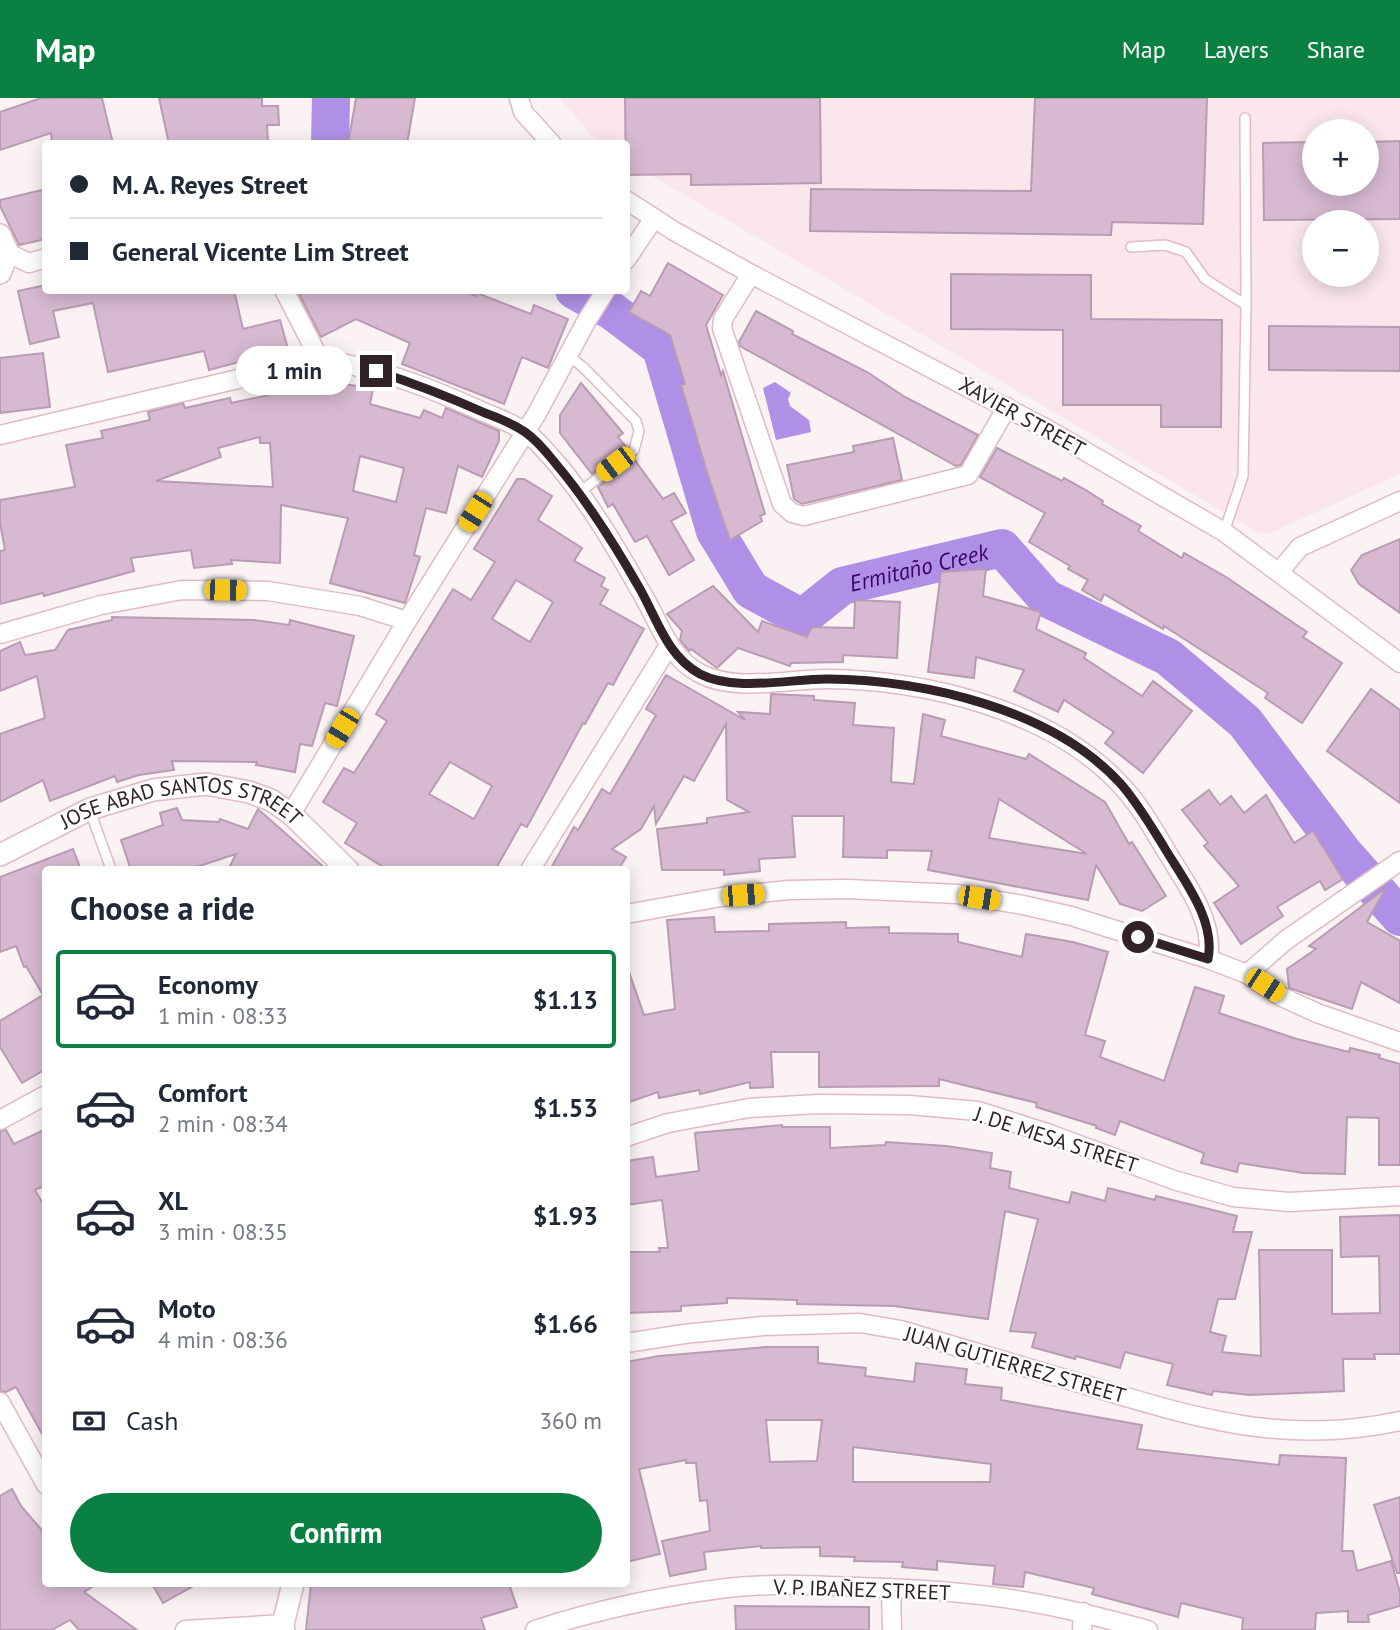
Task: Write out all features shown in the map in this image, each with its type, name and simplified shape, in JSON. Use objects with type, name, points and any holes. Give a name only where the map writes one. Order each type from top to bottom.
[{"type":"street","points":[[519,98],[523,112],[548,140]]},
{"type":"street","name":"XAVIER STREET","points":[[630,203],[751,274],[1007,407],[1224,532],[1400,663]]},
{"type":"street","points":[[630,254],[654,218]]},
{"type":"street","points":[[0,273],[4,244],[29,262],[42,259]]},
{"type":"street","points":[[751,274],[723,319],[722,328],[782,504],[792,513],[804,516],[968,475],[1007,407]]},
{"type":"street","points":[[286,294],[320,360]]},
{"type":"street","points":[[290,814],[525,432],[587,320],[605,294]]},
{"type":"street","points":[[0,435],[320,360],[376,371],[435,390],[525,432],[540,444],[580,492],[632,575],[668,647],[699,674],[744,682],[825,679],[888,682],[1007,711],[1056,735],[1091,757],[1120,783],[1152,827],[1196,901],[1209,941],[1208,959]]},
{"type":"street","points":[[1279,572],[1300,547],[1400,501]]},
{"type":"street","points":[[0,634],[102,605],[182,590],[268,591],[360,606],[407,621]]},
{"type":"street","points":[[532,866],[668,647]]},
{"type":"street","name":"JOSE ABAD SANTOS STREET","points":[[0,856],[90,809],[153,790],[206,783],[250,792],[271,800],[290,814],[344,866]]},
{"type":"street","points":[[1247,974],[1286,940],[1400,861]]},
{"type":"street","points":[[630,913],[721,897],[788,890],[846,889],[957,894],[1071,916],[1208,959],[1247,974],[1282,997],[1317,1013],[1400,1042]]},
{"type":"street","points":[[0,1120],[42,1098]]},
{"type":"street","name":"J. DE MESA STREET","points":[[630,1136],[668,1123],[748,1108],[818,1104],[909,1105],[978,1111],[1047,1133],[1174,1180],[1233,1197],[1289,1202],[1400,1196]]},
{"type":"street","name":"JUAN GUTIERREZ STREET","points":[[630,1342],[763,1326],[860,1323],[901,1330],[1190,1416],[1277,1431],[1339,1431],[1400,1422]]},
{"type":"street","points":[[0,1402],[42,1478]]},
{"type":"street","name":"V. P. IBAÑEZ STREET","points":[[534,1630],[642,1602],[727,1588],[805,1584],[968,1594],[1082,1621],[1148,1630]]},
{"type":"street","points":[[185,1630],[284,1627],[292,1587]]},
{"type":"street","points":[[891,1588],[892,1630]]},
{"type":"lane","points":[[1224,532],[1243,475],[1245,118]]},
{"type":"lane","points":[[1131,247],[1165,245],[1186,252],[1205,279],[1246,305]]},
{"type":"lane","points":[[568,355],[636,421],[639,431],[634,450],[580,492]]},
{"type":"lane","points":[[90,809],[110,866]]},
{"type":"shaded area","points":[[560,98],[1400,98],[1400,474],[1271,533],[1259,533],[630,163],[630,140],[595,140]]},
{"type":"shaded area","points":[[775,382],[791,393],[788,399],[790,406],[809,420],[811,432],[776,440],[763,388]]},
{"type":"building","points":[[41,98],[102,98],[112,140],[52,140],[51,133],[0,150],[0,112]]},
{"type":"building","points":[[159,98],[262,98],[262,106],[278,106],[279,125],[267,125],[268,140],[168,140]]},
{"type":"building","points":[[356,98],[415,98],[408,140],[349,140]]},
{"type":"building","points":[[625,98],[820,98],[821,183],[691,185],[691,174],[630,175],[630,140],[626,140]]},
{"type":"building","points":[[1035,98],[1207,98],[1203,224],[1112,222],[1111,235],[810,231],[811,189],[1031,191]]},
{"type":"building","points":[[1400,141],[1400,219],[1379,219],[1379,210],[1302,210],[1302,220],[1264,220],[1263,143],[1302,142],[1302,196],[1379,196],[1379,142]]},
{"type":"building","points":[[42,190],[42,240],[19,245],[0,206],[0,200]]},
{"type":"building","points":[[668,263],[723,295],[706,325],[721,375],[723,371],[765,514],[760,516],[762,521],[730,540],[681,385],[685,384],[670,335],[629,312],[641,291],[650,296]]},
{"type":"building","points":[[951,274],[1091,275],[1091,319],[1222,320],[1221,427],[1161,427],[1161,405],[1063,405],[1063,330],[951,329]]},
{"type":"building","points":[[42,286],[42,294],[235,294],[243,329],[280,320],[288,349],[209,370],[204,351],[108,372],[93,303],[53,311],[59,337],[30,344],[18,291]]},
{"type":"building","points":[[299,294],[480,294],[531,314],[534,305],[568,319],[548,368],[522,357],[504,404],[402,364],[410,343],[356,319],[321,337]]},
{"type":"building","points":[[756,311],[793,331],[792,334],[867,372],[905,397],[978,435],[961,465],[956,466],[740,346],[739,342]]},
{"type":"building","points":[[1269,326],[1400,327],[1400,371],[1269,370]]},
{"type":"building","points":[[43,353],[50,407],[0,413],[0,358]]},
{"type":"building","points":[[328,381],[373,389],[370,404],[420,418],[424,410],[442,418],[446,408],[499,431],[499,441],[482,477],[458,466],[446,513],[426,508],[414,555],[420,557],[405,603],[330,583],[348,518],[281,505],[280,563],[231,560],[232,564],[194,568],[191,550],[131,558],[134,571],[44,596],[43,593],[0,604],[0,551],[5,550],[0,523],[0,500],[75,487],[66,445],[103,438],[101,431],[150,420],[148,412],[183,403],[185,408],[230,398],[231,403],[279,393],[278,387]],"holes":[[[260,437],[260,443],[270,443],[273,487],[156,481],[221,457],[218,448]],[[360,456],[404,468],[396,502],[353,491]]]},
{"type":"building","points":[[581,383],[623,433],[618,437],[626,447],[592,474],[560,433],[560,415]]},
{"type":"building","points":[[893,438],[902,480],[802,504],[794,499],[787,465],[854,452],[853,446]]},
{"type":"building","points":[[997,448],[1062,481],[1064,478],[1084,489],[1103,501],[1102,504],[1141,526],[1138,531],[1182,558],[1184,553],[1226,577],[1307,632],[1303,637],[1342,663],[1302,723],[1265,698],[1268,693],[1164,626],[1163,629],[1104,594],[1101,601],[1082,590],[1088,580],[1029,542],[1045,513],[980,477]]},
{"type":"building","points":[[634,459],[663,499],[674,493],[686,513],[671,521],[694,560],[669,575],[647,536],[635,542],[613,504],[608,507],[598,487]]},
{"type":"building","points":[[517,479],[524,479],[552,496],[538,520],[582,548],[574,561],[605,578],[601,586],[608,590],[600,604],[644,629],[613,685],[608,683],[585,724],[583,723],[527,827],[521,824],[497,866],[382,866],[345,843],[357,823],[323,802],[344,768],[354,773],[387,721],[376,714],[453,589],[471,600],[495,562],[474,549]],"holes":[[[516,580],[553,602],[530,642],[492,619]],[[450,762],[492,786],[474,819],[429,794]]]},
{"type":"building","points":[[1400,539],[1400,613],[1359,584],[1351,570],[1362,555]]},
{"type":"building","points":[[986,569],[983,596],[1041,612],[1036,629],[1086,653],[1084,658],[1142,696],[1153,681],[1192,711],[1143,773],[1105,743],[1114,732],[1064,700],[1058,712],[1014,691],[1024,670],[976,657],[974,678],[928,672],[941,572]]},
{"type":"building","points":[[713,586],[758,632],[762,621],[807,637],[812,627],[854,628],[855,600],[900,602],[897,658],[843,655],[843,662],[791,663],[790,666],[738,648],[717,668],[691,649],[689,651],[680,640],[682,631],[667,614]]},
{"type":"building","points":[[112,617],[254,620],[289,625],[290,620],[354,636],[337,706],[325,703],[312,746],[300,744],[295,772],[256,765],[257,762],[172,761],[174,770],[139,775],[117,782],[115,776],[50,801],[43,780],[0,802],[0,734],[45,718],[37,676],[0,691],[0,651],[20,642],[25,655],[55,650],[68,630],[112,620]]},
{"type":"building","points":[[666,675],[745,720],[738,712],[770,714],[771,694],[814,696],[814,700],[855,703],[853,725],[894,728],[891,782],[914,784],[923,714],[945,720],[941,736],[1026,759],[1029,754],[1105,802],[1129,844],[1132,842],[1166,896],[1142,911],[1120,904],[1096,865],[1088,900],[928,870],[932,851],[887,850],[887,858],[843,857],[844,816],[792,816],[795,857],[759,859],[760,871],[724,875],[724,870],[662,870],[657,829],[707,823],[707,818],[749,812],[727,800],[726,724],[694,781],[684,776],[656,824],[654,806],[641,829],[612,849],[626,857],[620,866],[552,866],[574,827],[578,830],[602,789],[610,794],[656,715],[646,709]],"holes":[[[999,799],[1087,854],[989,838]]]},
{"type":"building","points":[[1371,689],[1400,710],[1400,803],[1327,751]]},
{"type":"building","points":[[1209,790],[1220,805],[1231,796],[1244,813],[1266,795],[1294,843],[1313,831],[1343,879],[1325,890],[1320,881],[1277,907],[1283,916],[1241,944],[1214,903],[1239,886],[1204,846],[1208,843],[1182,810]]},
{"type":"building","points":[[177,808],[182,820],[219,822],[220,819],[248,829],[258,809],[322,866],[230,866],[236,854],[199,866],[130,866],[121,840],[163,825],[160,813]]},
{"type":"building","points":[[73,849],[79,866],[42,866],[42,993],[26,966],[24,967],[16,946],[0,952],[0,877]]},
{"type":"building","points":[[1386,888],[1367,922],[1400,941],[1400,1003],[1361,982],[1352,1009],[1289,988],[1287,969],[1316,949],[1309,946]]},
{"type":"building","points":[[714,917],[715,932],[769,931],[769,924],[846,922],[846,928],[889,927],[889,933],[958,934],[958,942],[1022,957],[1026,934],[1073,942],[1108,952],[1085,1035],[1105,1041],[1100,1057],[1164,1081],[1195,987],[1224,996],[1219,1013],[1297,1039],[1349,1052],[1350,1048],[1380,1055],[1379,1058],[1400,1064],[1400,1165],[1379,1165],[1379,1118],[1347,1117],[1345,1174],[1303,1173],[1239,1163],[1237,1172],[1201,1163],[1204,1153],[1120,1121],[1115,1135],[1096,1128],[1097,1126],[1036,1107],[1037,1103],[939,1079],[939,1086],[819,1087],[819,1052],[771,1052],[773,1087],[750,1088],[750,1082],[700,1094],[699,1090],[659,1098],[658,1092],[630,1102],[630,975],[644,1015],[675,1009],[667,920]]},
{"type":"building","points":[[42,996],[42,1071],[22,1083],[0,1047],[0,1021]]},
{"type":"building","points":[[782,1125],[830,1127],[830,1148],[885,1145],[886,1142],[947,1146],[992,1153],[990,1168],[1011,1172],[1009,1188],[1069,1203],[1072,1192],[1105,1201],[1108,1188],[1155,1200],[1156,1196],[1237,1216],[1233,1232],[1252,1232],[1235,1299],[1218,1299],[1210,1332],[1226,1336],[1222,1352],[1261,1356],[1259,1250],[1332,1250],[1332,1314],[1380,1313],[1379,1256],[1341,1257],[1340,1217],[1400,1215],[1400,1354],[1374,1354],[1375,1359],[1343,1359],[1344,1391],[1250,1395],[1213,1391],[1212,1395],[1167,1385],[1173,1364],[1125,1352],[1120,1368],[1032,1347],[1036,1333],[1010,1331],[1038,1219],[1005,1211],[988,1319],[894,1306],[797,1304],[797,1300],[727,1298],[727,1303],[681,1306],[681,1311],[630,1313],[630,1252],[660,1252],[659,1248],[668,1248],[662,1200],[630,1204],[630,1160],[653,1157],[656,1177],[699,1171],[695,1133]]},
{"type":"building","points":[[6,1130],[14,1144],[42,1131],[42,1187],[35,1190],[42,1202],[42,1434],[16,1387],[6,1392],[0,1391],[0,1131]]},
{"type":"building","points":[[766,1347],[818,1347],[818,1363],[866,1368],[865,1376],[914,1382],[916,1363],[967,1369],[965,1384],[1002,1388],[1001,1400],[1142,1425],[1137,1449],[1279,1465],[1280,1455],[1346,1458],[1342,1551],[1353,1551],[1357,1571],[1391,1561],[1400,1592],[1400,1606],[1368,1615],[1369,1622],[1348,1622],[1348,1611],[1316,1613],[1315,1630],[1242,1630],[1243,1618],[1181,1603],[1178,1617],[1092,1594],[1094,1588],[1025,1572],[1023,1587],[993,1584],[995,1566],[937,1561],[937,1570],[902,1567],[903,1562],[854,1561],[855,1557],[820,1556],[820,1547],[761,1546],[704,1552],[706,1569],[670,1576],[662,1541],[710,1531],[707,1500],[700,1501],[696,1463],[686,1463],[686,1460],[639,1469],[660,1554],[630,1561],[630,1361],[659,1356]],"holes":[[[766,1420],[822,1420],[817,1461],[770,1462]],[[853,1447],[991,1464],[990,1482],[853,1482]]]},
{"type":"building","points":[[12,1489],[21,1506],[42,1530],[42,1587],[92,1587],[84,1592],[137,1630],[79,1630],[70,1620],[52,1630],[0,1630],[0,1496]]},
{"type":"building","points":[[1400,1497],[1400,1573],[1397,1573],[1374,1505]]},
{"type":"building","points":[[154,1587],[192,1587],[163,1603]]},
{"type":"building","points":[[311,1587],[510,1587],[517,1607],[481,1618],[485,1630],[306,1630]]},
{"type":"building","points":[[735,1606],[869,1607],[869,1630],[736,1630]]},
{"type":"waterway","name":"Ermitaño Creek","points":[[330,140],[331,98]]},
{"type":"waterway","name":"Ermitaño Creek","points":[[581,294],[612,311],[661,348],[715,531],[751,590],[802,618],[842,586],[1002,548],[1046,598],[1168,657],[1245,722],[1342,851],[1400,917]]},
{"type":"route","points":[[376,371],[435,390],[507,422],[540,444],[580,492],[612,540],[652,611],[668,647],[699,674],[744,682],[825,679],[888,682],[1007,711],[1056,735],[1091,757],[1120,783],[1152,827],[1196,901],[1207,931],[1210,950],[1208,959],[1138,937]]}]
